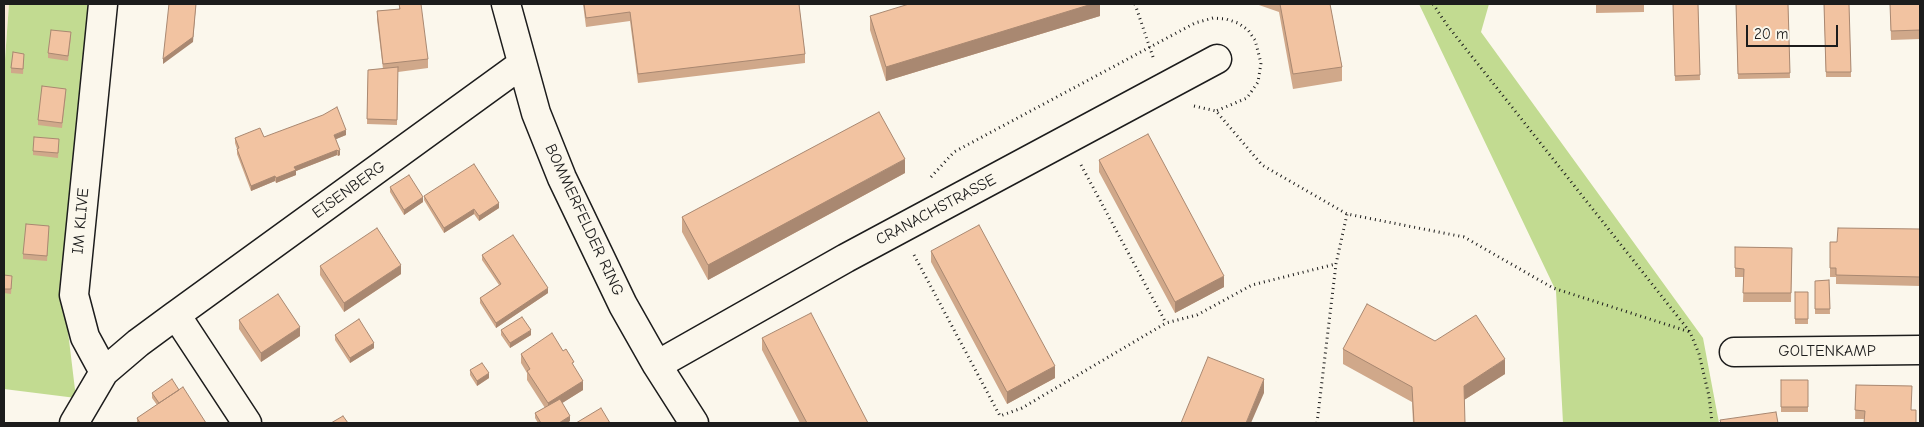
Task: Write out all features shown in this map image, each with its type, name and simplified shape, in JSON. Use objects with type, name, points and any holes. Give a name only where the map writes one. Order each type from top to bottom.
[{"type":"street","name":"IM KLIVE","points":[[103,4],[74,295],[85,337],[104,372]]},
{"type":"street","name":"BOMMERFELDER RING","points":[[506,4],[536,113],[562,178],[623,305],[657,365],[694,423]]},
{"type":"street","name":"CRANACHSTRASSE","points":[[657,365],[900,229],[1217,58]]},
{"type":"street","name":"EISENBERG","points":[[104,372],[138,343],[522,64]]},
{"type":"street","points":[[176,315],[247,423]]},
{"type":"street","name":"GOLTENKAMP","points":[[1734,352],[1920,350]]},
{"type":"street","points":[[74,423],[104,372]]},
{"type":"path","points":[[1136,4],[1163,88],[1177,105],[1191,105],[1216,111],[1262,164],[1348,214],[1464,237],[1553,288],[1690,332]]},
{"type":"path","points":[[1434,4],[1447,25],[1690,332],[1699,354],[1709,396],[1712,423]]},
{"type":"path","points":[[1068,140],[1166,323]]},
{"type":"path","points":[[1317,423],[1336,264],[1348,214]]},
{"type":"path","points":[[900,229],[1000,416],[1022,408],[1166,323],[1197,314],[1252,285],[1336,264]]},
{"type":"shaded area","points":[[4,4],[9,4],[4,73]]},
{"type":"green space","points":[[9,4],[91,4],[63,290],[76,398],[4,389],[4,73]]},
{"type":"green space","points":[[1419,4],[1489,4],[1481,32],[1703,338],[1719,423],[1563,423],[1556,291]]},
{"type":"building","points":[[169,4],[196,4],[193,37],[163,59]]},
{"type":"building","points":[[399,4],[421,4],[428,59],[383,64],[377,11],[400,9]]},
{"type":"building","points":[[584,4],[799,4],[805,54],[638,74],[630,12],[586,18]]},
{"type":"building","points":[[909,4],[1092,4],[886,67],[870,16]]},
{"type":"building","points":[[1280,4],[1330,4],[1342,67],[1293,74]]},
{"type":"building","points":[[1673,4],[1698,4],[1700,75],[1675,76]]},
{"type":"building","points":[[1736,4],[1788,4],[1790,73],[1738,74]]},
{"type":"building","points":[[1824,4],[1849,4],[1851,72],[1826,72]]},
{"type":"building","points":[[1890,4],[1920,4],[1920,30],[1891,31]]},
{"type":"building","points":[[51,30],[71,32],[68,56],[48,53]]},
{"type":"building","points":[[13,52],[24,54],[23,69],[11,68]]},
{"type":"building","points":[[398,67],[397,120],[367,119],[368,70]]},
{"type":"building","points":[[42,86],[66,89],[62,123],[38,120]]},
{"type":"building","points":[[337,107],[346,130],[334,135],[340,150],[294,167],[296,170],[251,186],[237,149],[239,148],[235,138],[260,128],[264,137],[323,115]]},
{"type":"building","points":[[879,112],[905,159],[708,265],[682,217]]},
{"type":"building","points":[[1148,134],[1224,276],[1175,302],[1099,160]]},
{"type":"building","points":[[34,137],[59,139],[58,153],[33,151]]},
{"type":"building","points":[[474,164],[499,203],[479,216],[474,209],[444,228],[424,196]]},
{"type":"building","points":[[409,175],[423,197],[404,210],[390,187]]},
{"type":"building","points":[[26,224],[49,226],[47,256],[23,254]]},
{"type":"building","points":[[979,225],[1055,366],[1007,392],[931,251]]},
{"type":"building","points":[[377,228],[401,265],[344,303],[320,266]]},
{"type":"building","points":[[1838,228],[1920,229],[1920,277],[1836,275],[1836,268],[1830,268],[1830,242],[1837,242]]},
{"type":"building","points":[[513,235],[548,288],[496,323],[480,298],[501,284],[482,255]]},
{"type":"building","points":[[1735,247],[1792,248],[1791,293],[1743,293],[1744,269],[1735,268]]},
{"type":"building","points":[[4,275],[12,276],[11,289],[4,289]]},
{"type":"building","points":[[1829,280],[1830,309],[1815,309],[1815,281]]},
{"type":"building","points":[[1795,292],[1808,292],[1808,319],[1795,319]]},
{"type":"building","points":[[278,294],[300,327],[261,353],[239,320]]},
{"type":"building","points":[[1367,304],[1435,341],[1476,315],[1505,359],[1464,386],[1465,423],[1414,423],[1412,387],[1343,349]]},
{"type":"building","points":[[811,313],[868,423],[807,423],[762,338]]},
{"type":"building","points":[[522,317],[531,330],[510,343],[501,330]]},
{"type":"building","points":[[359,319],[374,343],[350,358],[335,335]]},
{"type":"building","points":[[552,333],[563,351],[566,349],[583,381],[548,403],[527,371],[530,369],[521,354]]},
{"type":"building","points":[[1208,357],[1264,379],[1246,423],[1181,423]]},
{"type":"building","points":[[482,363],[489,373],[477,381],[470,370]]},
{"type":"building","points":[[172,379],[179,390],[159,403],[152,393]]},
{"type":"building","points":[[1781,380],[1808,380],[1808,407],[1781,407]]},
{"type":"building","points":[[1856,385],[1912,386],[1911,410],[1916,410],[1916,423],[1864,423],[1865,411],[1855,410]]},
{"type":"building","points":[[183,387],[206,423],[140,423],[137,418]]},
{"type":"building","points":[[560,399],[570,416],[559,423],[541,423],[535,413]]},
{"type":"building","points":[[601,408],[610,423],[576,423]]},
{"type":"building","points":[[1776,412],[1778,423],[1721,423],[1720,420]]},
{"type":"building","points":[[343,416],[348,423],[331,423]]}]
